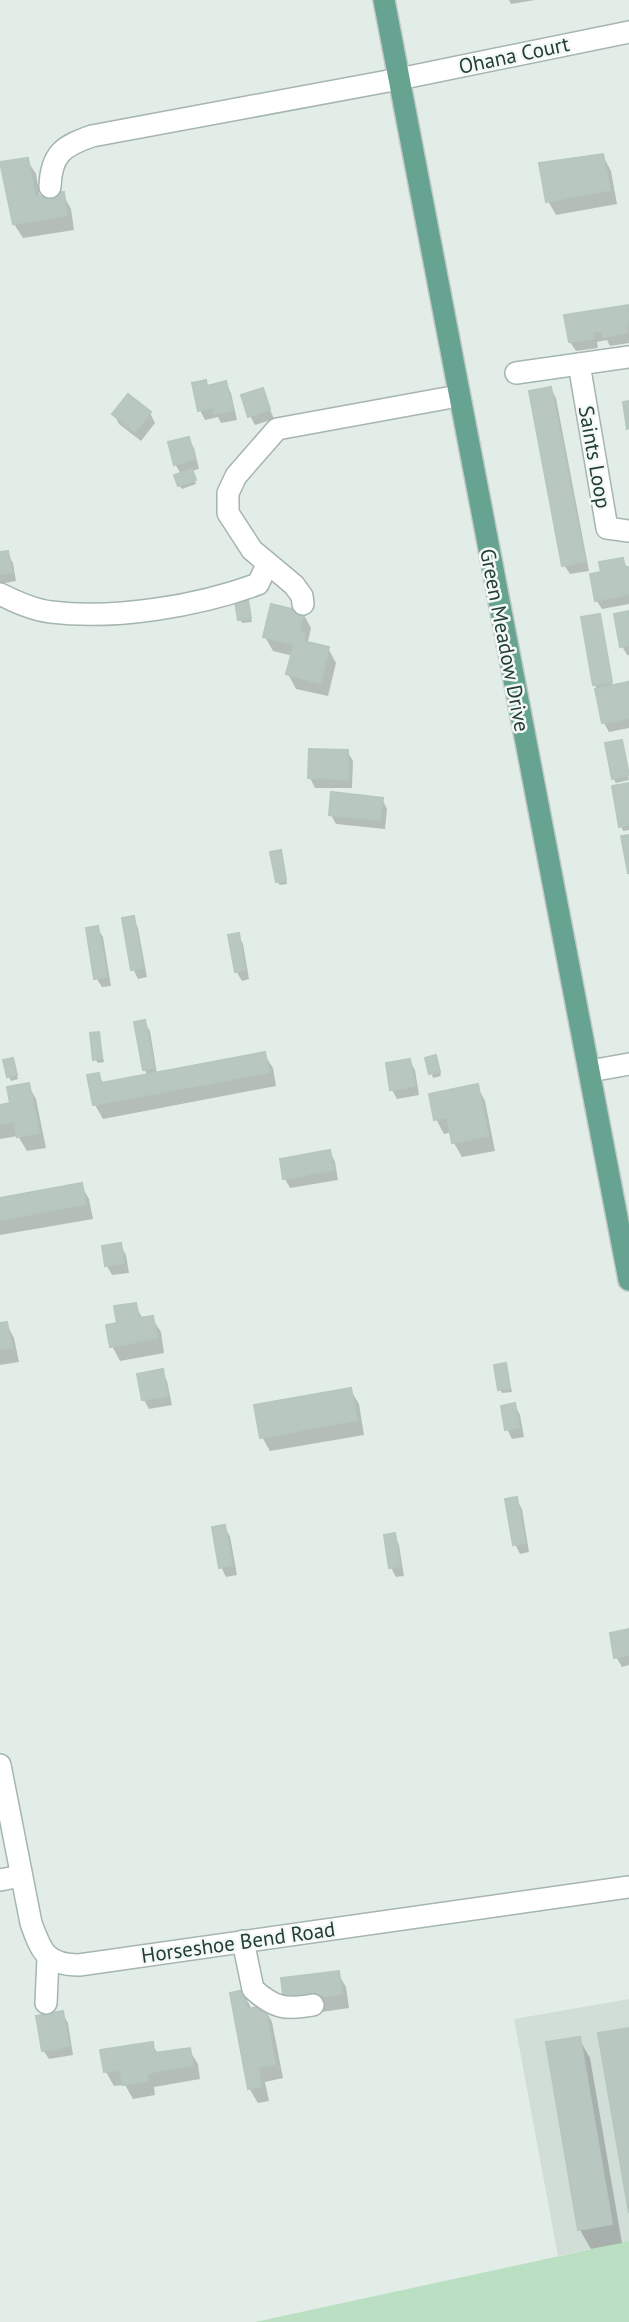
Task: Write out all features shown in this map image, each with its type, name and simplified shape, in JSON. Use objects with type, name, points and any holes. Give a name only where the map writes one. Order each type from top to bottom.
[{"type":"main road","name":"Green Meadow Drive","points":[[384,0],[629,1280]]},
{"type":"street","name":"Ohana Court","points":[[50,187],[50,171],[63,148],[92,136],[399,79],[629,32]]},
{"type":"street","points":[[516,373],[629,357]]},
{"type":"street","name":"Saints Loop","points":[[579,364],[607,528],[629,531]]},
{"type":"street","points":[[303,604],[302,596],[294,585],[252,550],[228,513],[228,494],[236,476],[277,429],[458,396]]},
{"type":"street","points":[[0,594],[24,605],[50,612],[144,611],[226,596],[258,584],[267,565]]},
{"type":"street","points":[[590,1071],[629,1064]]},
{"type":"street","points":[[0,1765],[30,1923],[38,1944],[48,1958],[46,2003]]},
{"type":"street","points":[[0,1880],[21,1876]]},
{"type":"street","name":"Horseshoe Bend Road","points":[[48,1958],[62,1965],[79,1965],[629,1886]]},
{"type":"street","points":[[243,1941],[253,1989],[275,2006],[296,2008],[313,2005]]},
{"type":"shaded area","points":[[629,1999],[629,2241],[558,2256],[514,2019]]},
{"type":"green space","points":[[629,2241],[629,2322],[255,2322]]},
{"type":"building","points":[[603,154],[610,190],[546,202],[539,163]]},
{"type":"building","points":[[28,158],[35,197],[64,192],[67,215],[13,224],[0,162]]},
{"type":"building","points":[[629,305],[627,333],[603,337],[602,331],[592,332],[593,339],[569,342],[564,315]]},
{"type":"building","points":[[206,380],[207,386],[226,381],[233,410],[214,414],[213,407],[198,411],[192,383]]},
{"type":"building","points":[[551,387],[585,561],[562,566],[529,391]]},
{"type":"building","points":[[263,388],[270,409],[248,417],[241,395]]},
{"type":"building","points":[[128,394],[151,412],[135,432],[112,414]]},
{"type":"building","points":[[629,401],[629,428],[627,429],[623,402]]},
{"type":"building","points":[[189,437],[195,459],[174,465],[168,442]]},
{"type":"building","points":[[192,469],[196,480],[178,486],[174,475]]},
{"type":"building","points":[[8,551],[12,572],[0,574],[0,552]]},
{"type":"building","points":[[623,558],[625,568],[629,567],[629,594],[595,601],[590,574],[601,572],[599,562]]},
{"type":"building","points":[[248,600],[251,618],[238,620],[235,602]]},
{"type":"building","points":[[271,604],[304,612],[299,632],[305,633],[303,641],[329,647],[320,683],[286,674],[294,644],[263,637]]},
{"type":"building","points":[[629,611],[629,645],[620,647],[614,614]]},
{"type":"building","points":[[600,614],[612,682],[593,685],[581,617]]},
{"type":"building","points":[[628,682],[629,718],[602,723],[595,689]]},
{"type":"building","points":[[622,740],[629,775],[612,779],[605,743]]},
{"type":"building","points":[[309,749],[348,750],[348,779],[308,778]]},
{"type":"building","points":[[629,783],[629,825],[619,827],[612,786]]},
{"type":"building","points":[[331,792],[383,798],[380,820],[329,815]]},
{"type":"building","points":[[629,835],[629,873],[628,873],[621,836]]},
{"type":"building","points":[[281,850],[286,880],[276,882],[270,852]]},
{"type":"building","points":[[134,916],[143,968],[131,970],[122,918]]},
{"type":"building","points":[[98,926],[107,976],[94,979],[86,928]]},
{"type":"building","points":[[239,933],[245,970],[235,972],[228,935]]},
{"type":"building","points":[[145,1020],[154,1068],[143,1070],[134,1022]]},
{"type":"building","points":[[99,1032],[102,1058],[93,1060],[90,1033]]},
{"type":"building","points":[[265,1052],[269,1072],[93,1105],[87,1075],[99,1073],[101,1083]]},
{"type":"building","points":[[436,1055],[440,1072],[429,1074],[425,1058]]},
{"type":"building","points":[[13,1058],[17,1075],[7,1077],[3,1060]]},
{"type":"building","points":[[410,1059],[415,1086],[390,1090],[386,1063]]},
{"type":"building","points":[[29,1083],[39,1133],[17,1137],[14,1121],[0,1124],[0,1105],[10,1103],[7,1087]]},
{"type":"building","points":[[478,1084],[488,1136],[452,1143],[447,1117],[434,1120],[429,1094]]},
{"type":"building","points":[[330,1150],[334,1170],[283,1179],[280,1159]]},
{"type":"building","points":[[82,1183],[86,1204],[0,1220],[0,1198]]},
{"type":"building","points":[[121,1243],[124,1263],[105,1266],[102,1246]]},
{"type":"building","points":[[136,1303],[139,1318],[153,1316],[157,1338],[110,1347],[106,1325],[117,1323],[114,1306]]},
{"type":"building","points":[[7,1322],[12,1347],[0,1349],[0,1323]]},
{"type":"building","points":[[506,1363],[510,1388],[498,1390],[494,1365]]},
{"type":"building","points":[[163,1369],[167,1396],[142,1400],[137,1374]]},
{"type":"building","points":[[351,1388],[357,1420],[260,1438],[254,1405]]},
{"type":"building","points":[[515,1403],[519,1427],[505,1430],[501,1406]]},
{"type":"building","points":[[517,1497],[525,1543],[513,1545],[505,1499]]},
{"type":"building","points":[[225,1525],[232,1565],[219,1568],[212,1527]]},
{"type":"building","points":[[395,1533],[400,1566],[389,1568],[384,1535]]},
{"type":"building","points":[[629,1629],[629,1655],[614,1658],[610,1633]]},
{"type":"building","points":[[339,1971],[342,1994],[284,2002],[281,1978]]},
{"type":"building","points":[[244,1990],[247,2009],[265,2006],[275,2064],[258,2067],[261,2086],[248,2089],[230,1993]]},
{"type":"building","points":[[63,2011],[69,2046],[42,2051],[36,2016]]},
{"type":"building","points":[[629,2028],[629,2213],[598,2033]]},
{"type":"building","points":[[580,2037],[612,2224],[578,2230],[546,2042]]},
{"type":"building","points":[[153,2042],[154,2053],[190,2048],[193,2065],[147,2073],[148,2081],[123,2085],[120,2070],[104,2072],[100,2050]]}]
